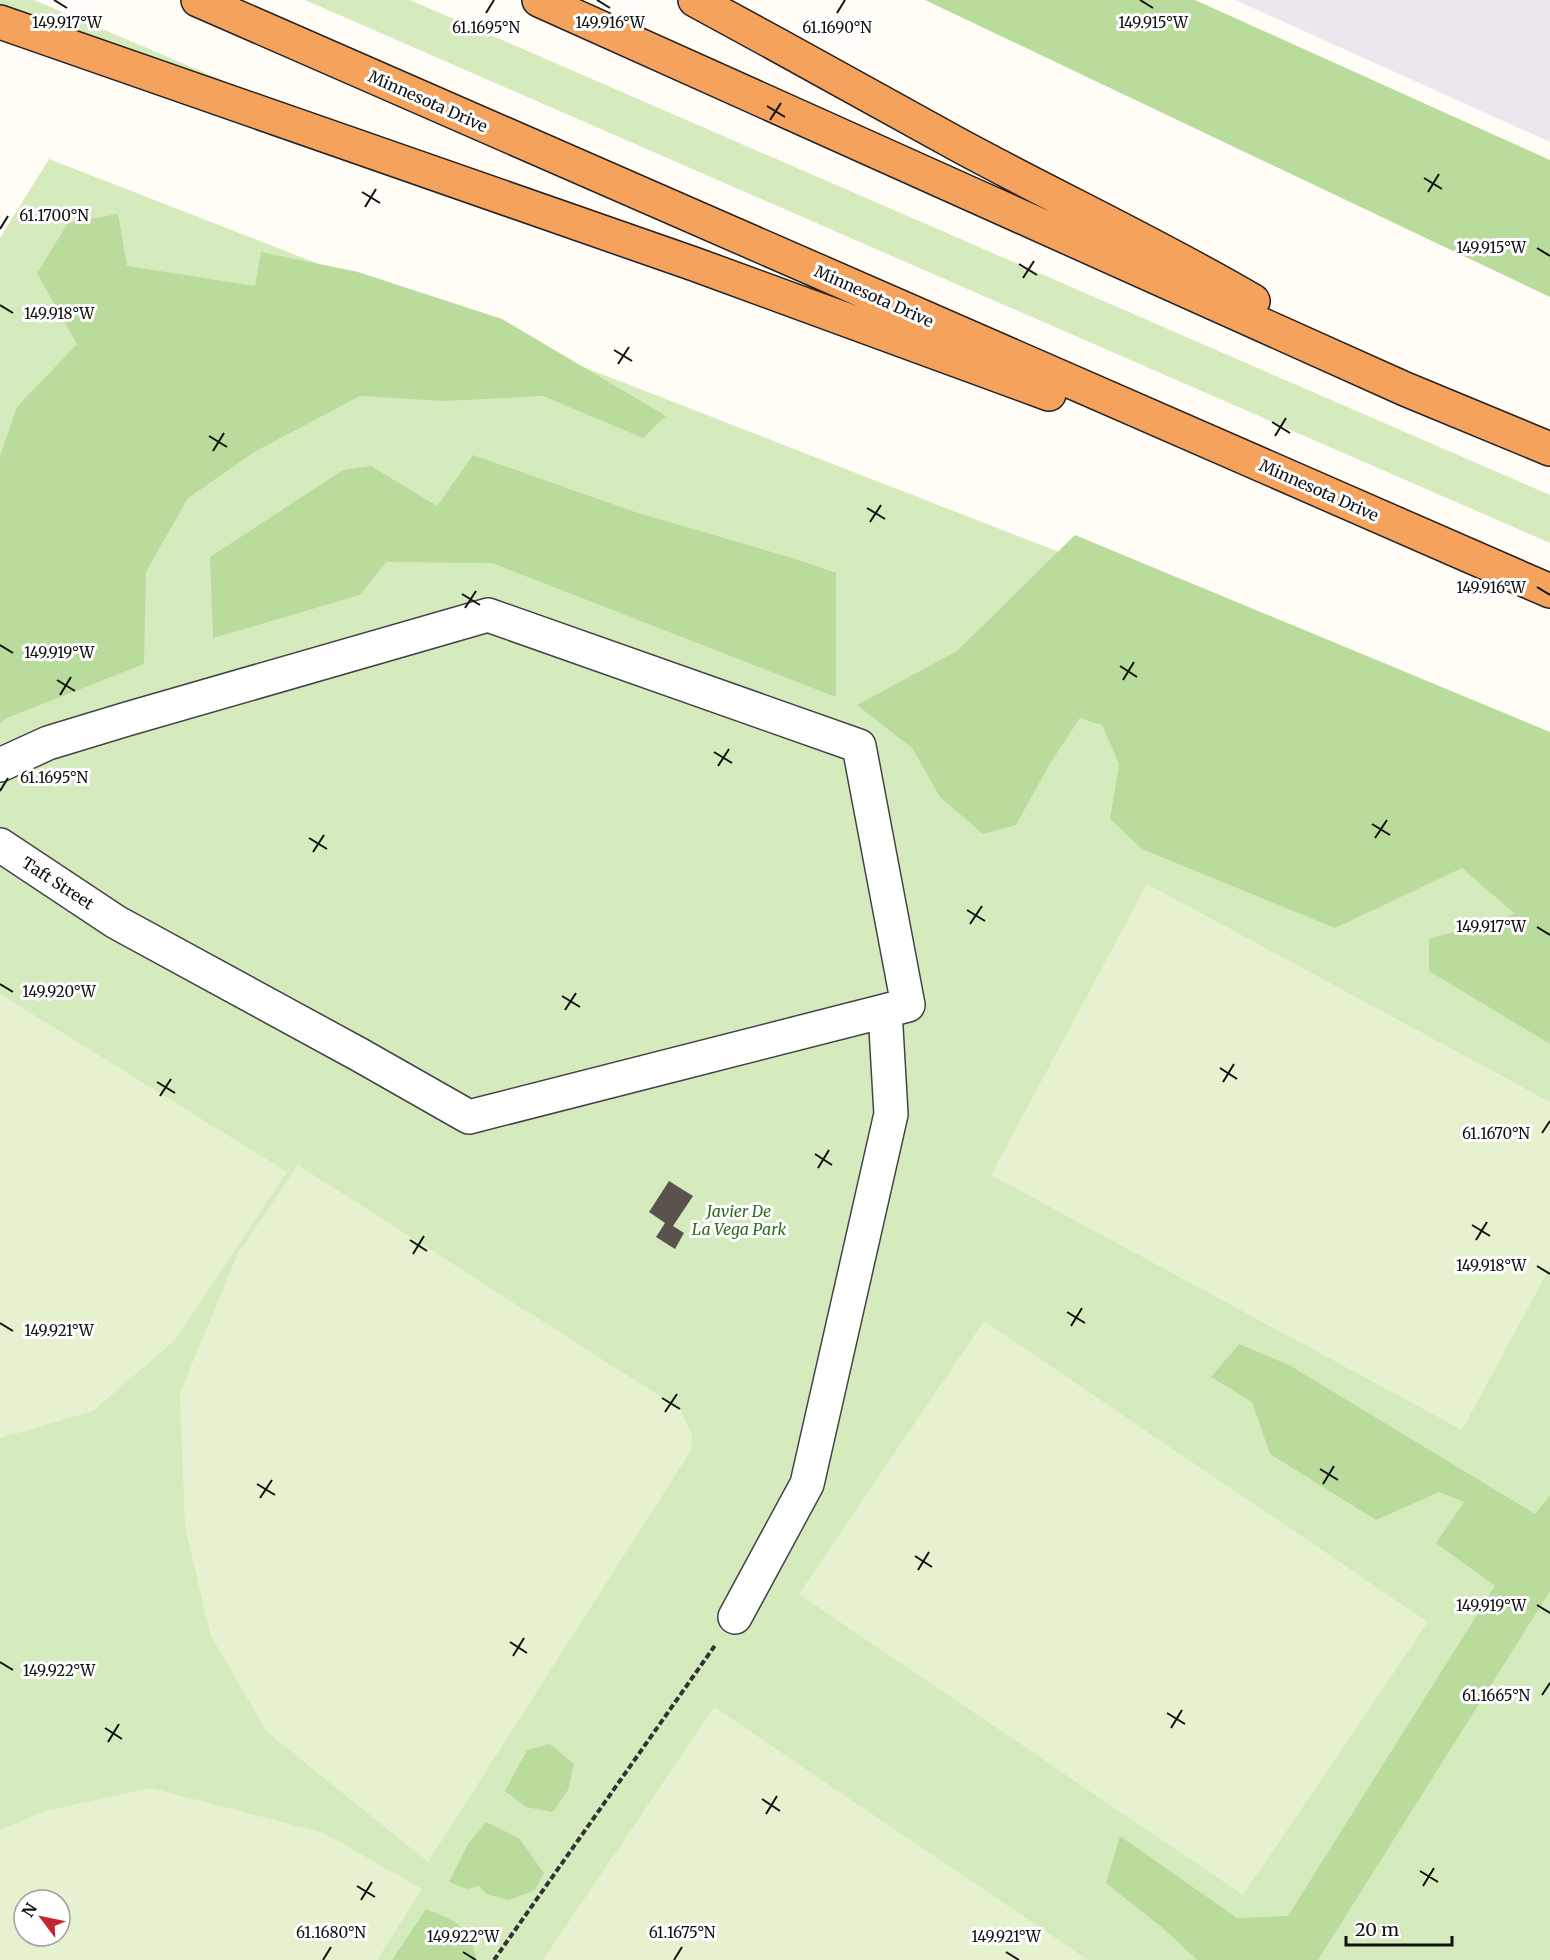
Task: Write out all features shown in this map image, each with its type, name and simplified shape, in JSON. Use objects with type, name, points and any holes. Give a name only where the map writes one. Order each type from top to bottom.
[{"type":"highway","name":"Minnesota Drive","points":[[198,0],[1550,591]]},
{"type":"highway","points":[[539,0],[1405,389],[1550,449]]},
{"type":"highway","points":[[695,0],[966,148],[1197,268],[1405,389]]},
{"type":"highway","points":[[0,22],[694,264],[1372,513]]},
{"type":"street","name":"Taft Street","points":[[0,765],[48,743],[127,718],[488,615],[859,746],[908,1005],[468,1117],[360,1054],[116,922],[0,845]]},
{"type":"street","points":[[735,1617],[807,1484],[891,1114],[885,1011]]},
{"type":"path","points":[[494,1960],[735,1617]]},
{"type":"shaded area","points":[[1235,0],[1550,0],[1550,142]]},
{"type":"green space","points":[[0,0],[34,0],[250,92],[0,7]]},
{"type":"green space","points":[[305,0],[410,0],[1550,495],[1550,543]]},
{"type":"green space","points":[[925,0],[1195,0],[1550,160],[1550,297]]},
{"type":"green space","name":"Javier De La Vega Park","points":[[49,159],[1550,743],[1550,1960],[0,1960],[0,238]]},
{"type":"green space","points":[[118,214],[127,266],[255,286],[261,252],[358,272],[502,319],[666,416],[643,438],[543,396],[444,401],[360,396],[256,451],[188,498],[146,572],[144,664],[7,718],[0,723],[0,456],[17,407],[77,344],[37,273],[68,223]]},
{"type":"green space","points":[[473,455],[635,512],[836,573],[836,697],[492,563],[386,562],[360,595],[213,638],[210,557],[343,470],[371,466],[437,506]]},
{"type":"green space","points":[[1075,535],[1550,732],[1550,1044],[1429,971],[1429,939],[1515,914],[1462,868],[1335,928],[1142,849],[1110,819],[1119,764],[1102,725],[1080,718],[1049,765],[1016,825],[983,834],[940,797],[912,748],[857,705],[957,651]]},
{"type":"green space","points":[[1147,884],[1550,1102],[1550,1267],[1462,1430],[991,1175]]},
{"type":"green space","points":[[0,994],[287,1172],[175,1340],[93,1411],[0,1438]]},
{"type":"green space","points":[[298,1165],[680,1409],[692,1435],[690,1452],[428,1862],[267,1732],[211,1636],[185,1527],[180,1393],[237,1255]]},
{"type":"green space","points":[[984,1321],[1428,1622],[1243,1895],[799,1594]]},
{"type":"green space","points":[[1239,1344],[1289,1365],[1535,1514],[1550,1495],[1550,1591],[1318,1960],[1197,1960],[1164,1929],[1106,1883],[1120,1836],[1237,1918],[1288,1916],[1495,1586],[1436,1543],[1464,1502],[1439,1492],[1376,1520],[1270,1454],[1252,1402],[1211,1377]]},
{"type":"green space","points":[[714,1707],[1088,1960],[543,1960]]},
{"type":"green space","points":[[550,1744],[574,1764],[568,1790],[553,1812],[526,1807],[505,1791],[527,1750]]},
{"type":"green space","points":[[151,1788],[324,1833],[422,1889],[377,1960],[0,1960],[0,1830],[45,1811]]},
{"type":"green space","points":[[486,1822],[519,1838],[544,1873],[535,1890],[509,1900],[486,1894],[479,1886],[467,1889],[449,1882],[468,1844]]},
{"type":"green space","points":[[426,1909],[453,1921],[464,1930],[476,1957],[473,1960],[392,1960]]},
{"type":"building","points":[[669,1181],[693,1196],[673,1226],[684,1233],[675,1249],[656,1237],[665,1223],[649,1212]]}]
